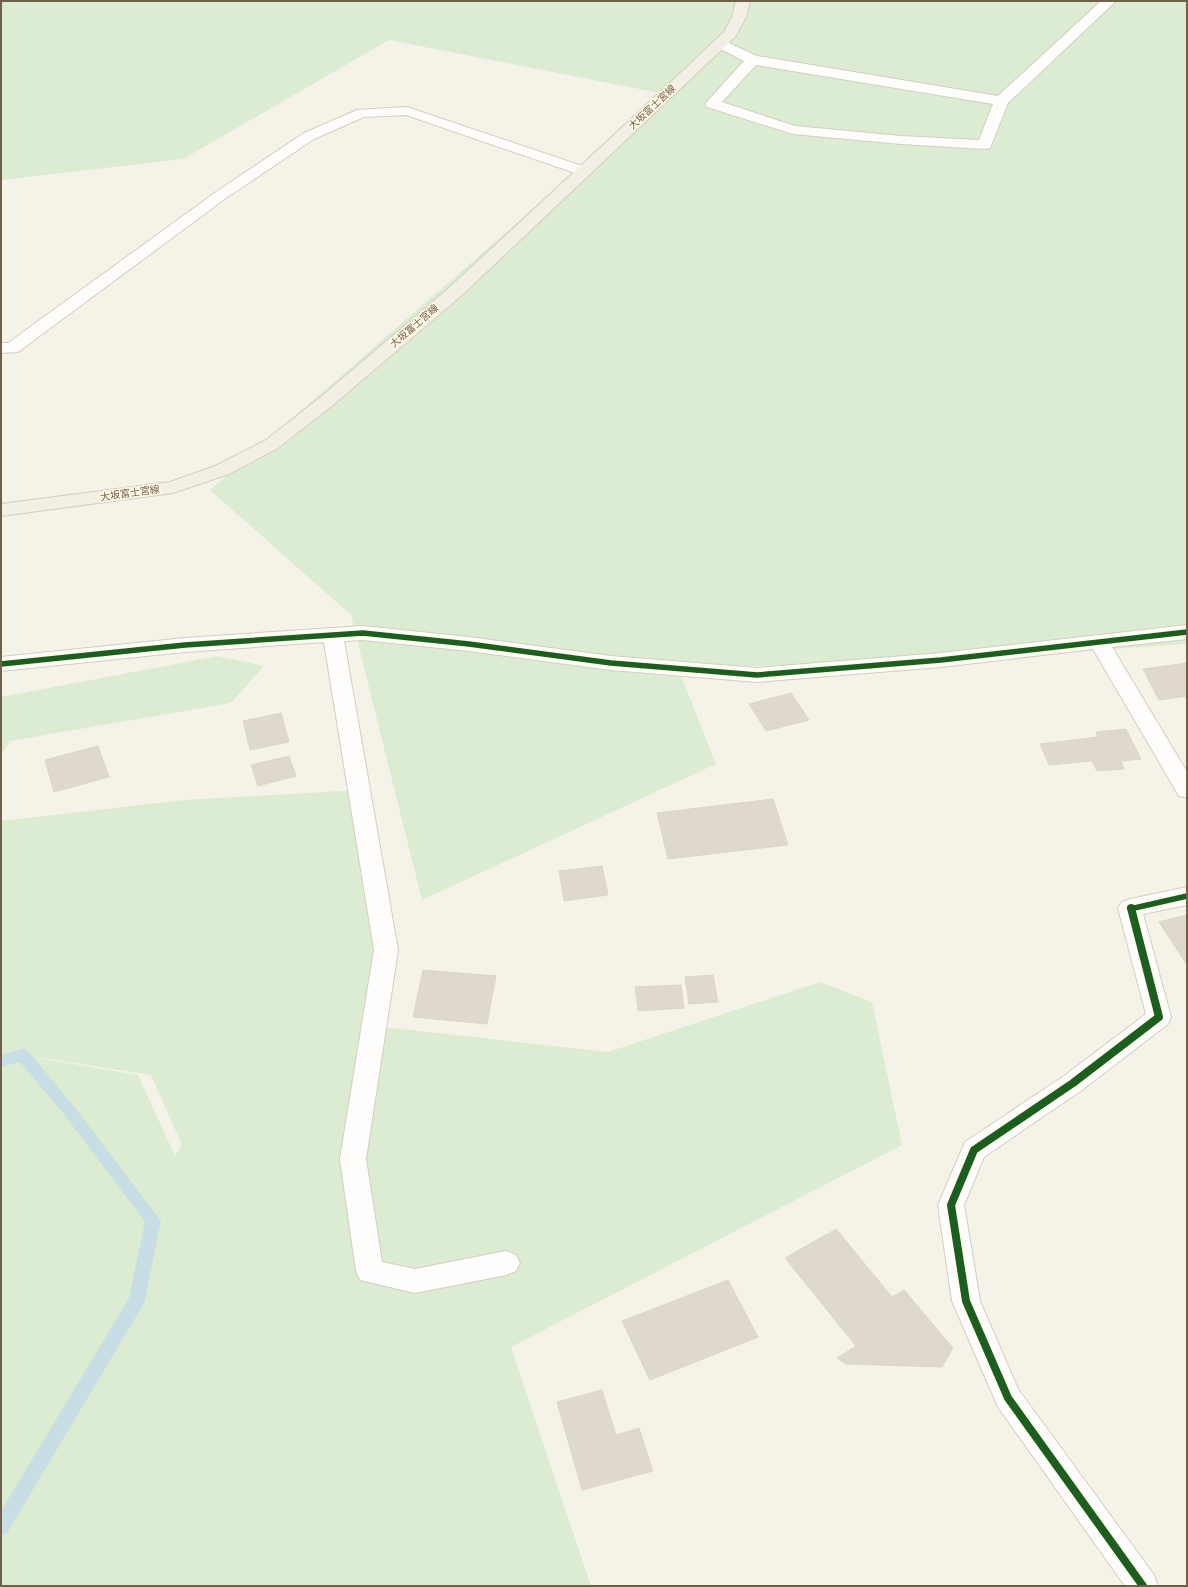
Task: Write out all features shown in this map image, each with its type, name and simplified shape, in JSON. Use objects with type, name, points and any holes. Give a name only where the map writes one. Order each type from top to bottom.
[{"type":"main road","name":"大坂富士宮線","points":[[1,510],[173,487],[222,470],[272,444],[328,400],[455,292],[730,34],[739,17],[743,1]]},
{"type":"street","points":[[753,60],[712,104],[793,130],[901,140],[985,144],[1002,101],[1109,1]]},
{"type":"street","points":[[720,43],[753,60],[1002,101]]},
{"type":"street","points":[[1,348],[12,348],[221,195],[309,136],[362,113],[407,111],[583,171]]},
{"type":"street","points":[[1,664],[185,645],[363,633],[469,644],[611,663],[757,675],[940,660],[1187,632]]},
{"type":"street","points":[[333,635],[386,950],[353,1159],[370,1271],[415,1281],[506,1263]]},
{"type":"street","points":[[1099,642],[1187,790]]},
{"type":"street","points":[[1142,1586],[1008,1398],[966,1301],[951,1205],[974,1150],[1072,1083],[1158,1017],[1130,908],[1187,896]]},
{"type":"green space","points":[[1,1],[1187,1],[1187,644],[917,662],[678,668],[716,764],[422,900],[351,615],[210,490],[665,94],[389,40],[183,159],[1,180]]},
{"type":"green space","points":[[218,656],[264,666],[231,703],[10,741],[1,755],[1,697]]},
{"type":"green space","points":[[359,790],[384,961],[374,1026],[608,1052],[820,982],[872,1002],[902,1145],[511,1347],[591,1586],[1,1586],[1,821],[184,800]],"holes":[[[3,1052],[151,1075],[182,1145],[175,1156],[138,1075]]]},
{"type":"building","points":[[1187,663],[1187,696],[1159,700],[1143,669]]},
{"type":"building","points":[[791,693],[809,720],[766,731],[749,704]]},
{"type":"building","points":[[281,713],[289,742],[250,750],[243,721]]},
{"type":"building","points":[[1126,729],[1141,759],[1121,761],[1124,769],[1097,771],[1092,761],[1049,765],[1040,744],[1098,737],[1096,732]]},
{"type":"building","points":[[98,746],[109,777],[54,792],[45,760]]},
{"type":"building","points":[[289,756],[296,776],[258,786],[251,765]]},
{"type":"building","points":[[773,799],[788,845],[668,859],[657,813]]},
{"type":"building","points":[[602,866],[608,895],[564,901],[559,871]]},
{"type":"building","points":[[1187,915],[1187,965],[1159,922]]},
{"type":"building","points":[[423,970],[496,976],[487,1024],[413,1017]]},
{"type":"building","points":[[713,975],[718,1002],[689,1004],[685,977]]},
{"type":"building","points":[[681,985],[684,1008],[638,1011],[635,987]]},
{"type":"building","points":[[836,1229],[892,1297],[904,1290],[953,1348],[942,1367],[846,1364],[837,1358],[856,1346],[785,1258]]},
{"type":"building","points":[[728,1280],[758,1337],[650,1380],[622,1321]]},
{"type":"building","points":[[602,1390],[616,1435],[639,1428],[653,1471],[582,1490],[557,1402]]},
{"type":"waterway","points":[[1,1061],[23,1055],[68,1109],[153,1221],[137,1300],[1,1527]]},
{"type":"cycle path","points":[[1,664],[185,645],[363,633],[469,644],[611,663],[757,675],[941,660],[1187,632]]},
{"type":"cycle path","points":[[1143,1586],[1008,1398],[966,1301],[951,1205],[974,1150],[1073,1083],[1159,1017],[1130,908],[1187,896]]}]
